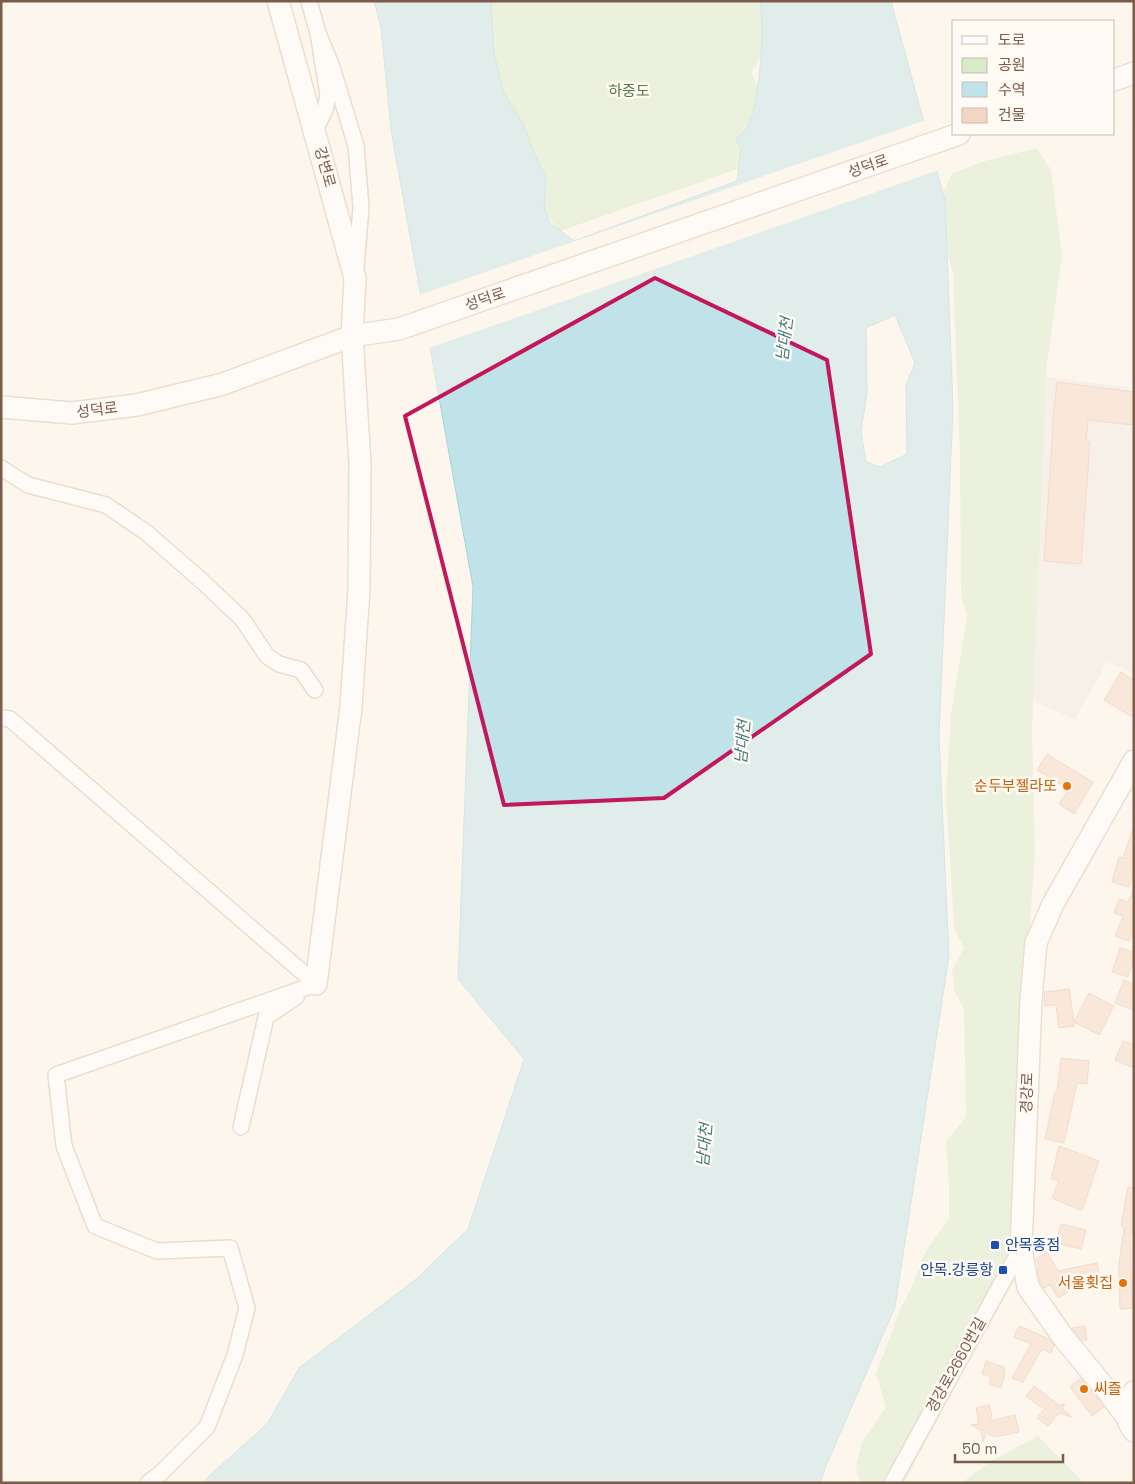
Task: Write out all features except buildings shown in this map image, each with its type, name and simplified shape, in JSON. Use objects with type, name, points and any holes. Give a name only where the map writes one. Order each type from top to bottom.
[{"type":"street","name":"강변로","points":[[278,1],[355,278],[352,336],[360,463],[359,590],[350,707],[316,984]]},
{"type":"street","points":[[309,1],[318,32],[332,67],[356,146],[361,207],[355,278]]},
{"type":"street","points":[[315,130],[325,110],[328,95],[318,32]]},
{"type":"street","points":[[1115,80],[1134,73]]},
{"type":"street","name":"성덕로","points":[[1,407],[72,413],[138,405],[223,384],[352,336],[399,329],[956,135]]},
{"type":"street","points":[[1,468],[28,484],[106,505],[147,533],[243,620],[267,656],[279,664],[302,670],[315,690]]},
{"type":"street","points":[[1,718],[10,719],[316,984]]},
{"type":"street","name":"경강로","points":[[1130,1424],[1104,1386],[1063,1337],[1028,1287],[1021,1248],[1030,1000],[1036,943],[1053,904],[1134,761]]},
{"type":"street","points":[[241,1127],[266,1017],[316,984]]},
{"type":"street","points":[[148,1483],[161,1473],[207,1427],[234,1355],[247,1308],[230,1248],[157,1251],[96,1226],[64,1146],[56,1075],[316,984]]},
{"type":"street","name":"경강로2660번길","points":[[892,1483],[1021,1248]]},
{"type":"street","points":[[1130,1424],[1126,1407],[1129,1398],[1134,1392]]},
{"type":"highlighted area","points":[[655,278],[827,360],[871,654],[664,798],[504,805],[405,416]]},
{"type":"shaded area","points":[[1040,376],[1134,388],[1134,673],[1107,662],[1075,719],[1027,699]]},
{"type":"green space","name":"하중도","points":[[461,1],[763,1],[765,9],[761,56],[751,73],[770,109],[758,162],[560,231],[534,200]]},
{"type":"green space","points":[[1037,148],[1051,170],[1062,255],[1047,364],[1032,731],[1035,850],[1024,1016],[1016,1245],[940,1415],[904,1483],[860,1483],[856,1467],[862,1442],[886,1407],[876,1374],[901,1307],[910,1291],[924,1254],[949,1218],[946,1141],[966,1117],[964,1010],[954,990],[952,970],[964,948],[954,928],[946,794],[951,714],[967,616],[961,596],[960,460],[953,273],[940,226],[939,202],[952,173],[985,161]]},
{"type":"green space","points":[[1038,1436],[1084,1483],[961,1483],[993,1460]]},
{"type":"water","name":"남대천","points":[[374,1],[491,1],[494,54],[504,93],[523,123],[546,178],[544,208],[550,223],[574,241],[737,181],[741,149],[736,138],[747,128],[758,84],[762,46],[760,1],[891,1],[945,200],[953,408],[939,736],[949,956],[895,1307],[820,1483],[204,1483],[209,1476],[267,1424],[299,1368],[415,1280],[468,1229],[524,1059],[458,979],[473,587],[391,130],[381,27]],"holes":[[[895,315],[915,363],[906,385],[907,454],[880,467],[866,462],[861,432],[867,392],[866,328]]]},
{"type":"pier","points":[[926,120],[939,170],[429,348],[419,295]]},
{"type":"place","name":"순두부젤라또","points":[[1067,786]]},
{"type":"place","name":"안목종점","points":[[995,1245]]},
{"type":"place","name":"안목.강릉항","points":[[1003,1270]]},
{"type":"place","name":"서울횟집","points":[[1123,1283]]},
{"type":"place","name":"씨즐","points":[[1084,1389]]}]
